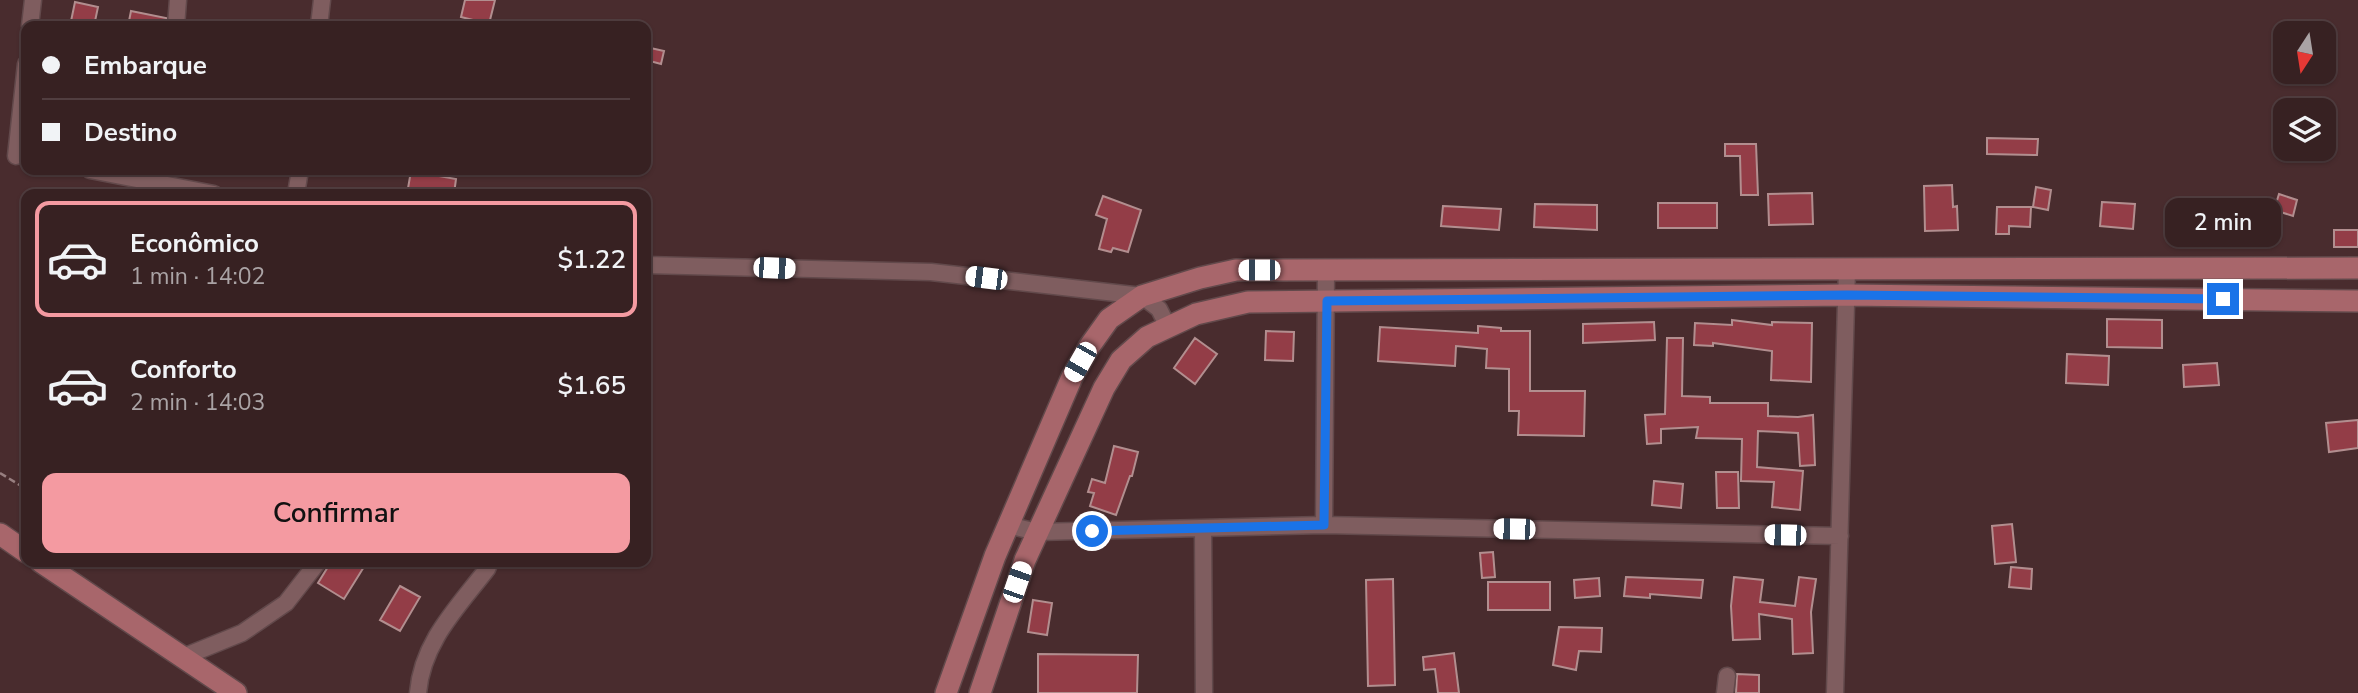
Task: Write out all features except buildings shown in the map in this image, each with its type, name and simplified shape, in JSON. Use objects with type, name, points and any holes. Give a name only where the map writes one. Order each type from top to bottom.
[{"type":"main road","points":[[946,693],[1008,525],[1072,377],[1089,347],[1109,319],[1142,296],[1200,278],[1236,271],[1326,270],[2358,268]]},
{"type":"main road","points":[[1634,270],[1635,297]]},
{"type":"main road","points":[[980,693],[1025,560],[1104,388],[1121,360],[1147,337],[1196,314],[1248,302],[1635,297],[1847,295],[2358,301]]},
{"type":"main road","points":[[0,534],[21,549]]},
{"type":"main road","points":[[48,567],[236,693]]},
{"type":"street","points":[[31,21],[33,0]]},
{"type":"street","points":[[176,21],[178,0]]},
{"type":"street","points":[[320,21],[322,0]]},
{"type":"street","points":[[14,156],[21,102]]},
{"type":"street","points":[[161,176],[199,189]]},
{"type":"street","points":[[651,265],[931,272],[1142,296],[1159,309],[1168,327]]},
{"type":"street","points":[[1835,693],[1847,269]]},
{"type":"street","points":[[1324,525],[1326,270]]},
{"type":"street","points":[[1008,525],[1037,532],[1324,525],[1840,536]]},
{"type":"street","points":[[1203,528],[1204,693]]},
{"type":"street","points":[[183,657],[242,633],[286,603],[314,567]]},
{"type":"street","points":[[418,693],[433,638],[488,567]]},
{"type":"street","points":[[1725,693],[1727,676]]},
{"type":"path","points":[[0,473],[21,486]]},
{"type":"route","points":[[1092,531],[1324,525],[1327,301],[1847,295],[2223,299]]}]
